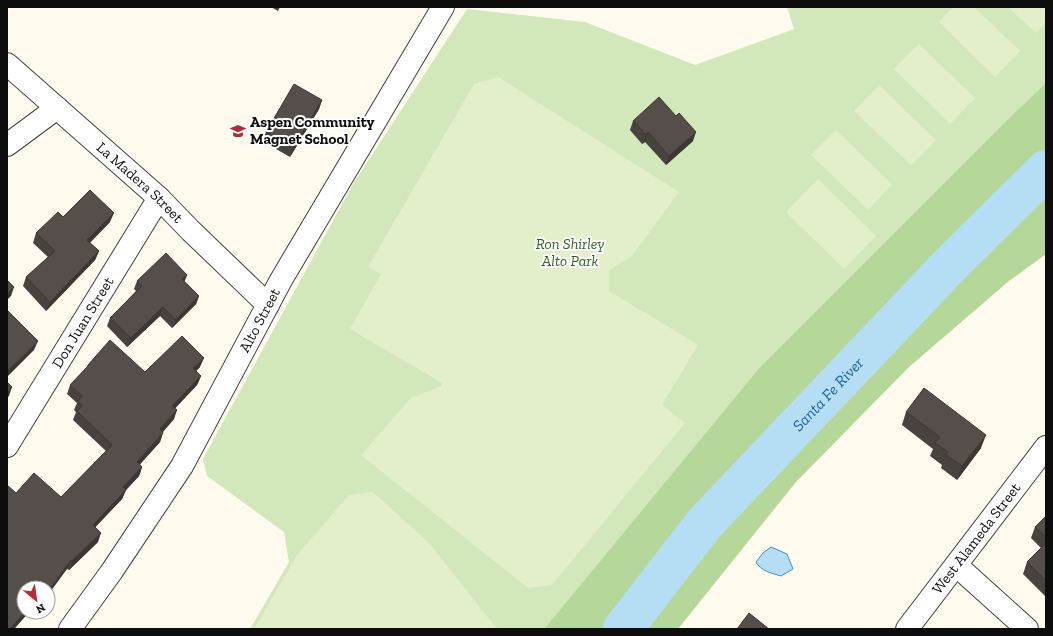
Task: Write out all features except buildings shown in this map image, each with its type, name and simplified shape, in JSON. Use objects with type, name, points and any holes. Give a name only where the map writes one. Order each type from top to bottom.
[{"type":"street","name":"Alto Street","points":[[70,629],[112,571],[182,466],[281,280],[442,7]]},
{"type":"street","name":"La Madera Street","points":[[7,64],[159,198],[268,305]]},
{"type":"street","points":[[7,145],[57,108]]},
{"type":"street","name":"Don Juan Street","points":[[7,446],[159,198]]},
{"type":"street","name":"West Alameda Street","points":[[907,629],[1046,447]]},
{"type":"street","points":[[956,565],[1027,629]]},
{"type":"green space","name":"Ron Shirley Alto Park","points":[[787,7],[1046,7],[1046,83],[1008,119],[760,367],[544,629],[250,629],[289,562],[284,532],[207,476],[203,459],[353,184],[467,9],[585,22],[695,65],[794,29]]},
{"type":"green space","points":[[953,7],[974,7],[1020,51],[995,77],[939,22]]},
{"type":"green space","points":[[1008,7],[1046,7],[1046,22],[1036,33]]},
{"type":"green space","points":[[919,44],[975,98],[950,124],[894,69]]},
{"type":"green space","points":[[498,77],[679,192],[632,256],[609,270],[609,291],[698,345],[662,405],[685,423],[552,585],[528,588],[361,455],[411,398],[441,386],[442,383],[350,329],[381,274],[368,267],[474,84]]},
{"type":"green space","points":[[1046,83],[1046,254],[1009,281],[909,367],[796,482],[678,629],[544,629],[760,367],[1008,119]]},
{"type":"green space","points":[[879,85],[936,140],[911,165],[854,111]]},
{"type":"green space","points":[[836,130],[892,184],[868,210],[811,155]]},
{"type":"green space","points":[[818,179],[876,236],[844,269],[786,212]]},
{"type":"green space","points":[[373,492],[430,544],[497,629],[254,629],[297,555],[349,495]]},
{"type":"water","points":[[771,547],[787,554],[793,569],[781,576],[767,571],[758,565],[756,562],[763,553]]},
{"type":"waterway","name":"Santa Fe River","points":[[623,629],[704,524],[948,267],[1046,170]]},
{"type":"place","name":"Aspen Community Magnet School","points":[[238,131]]}]
